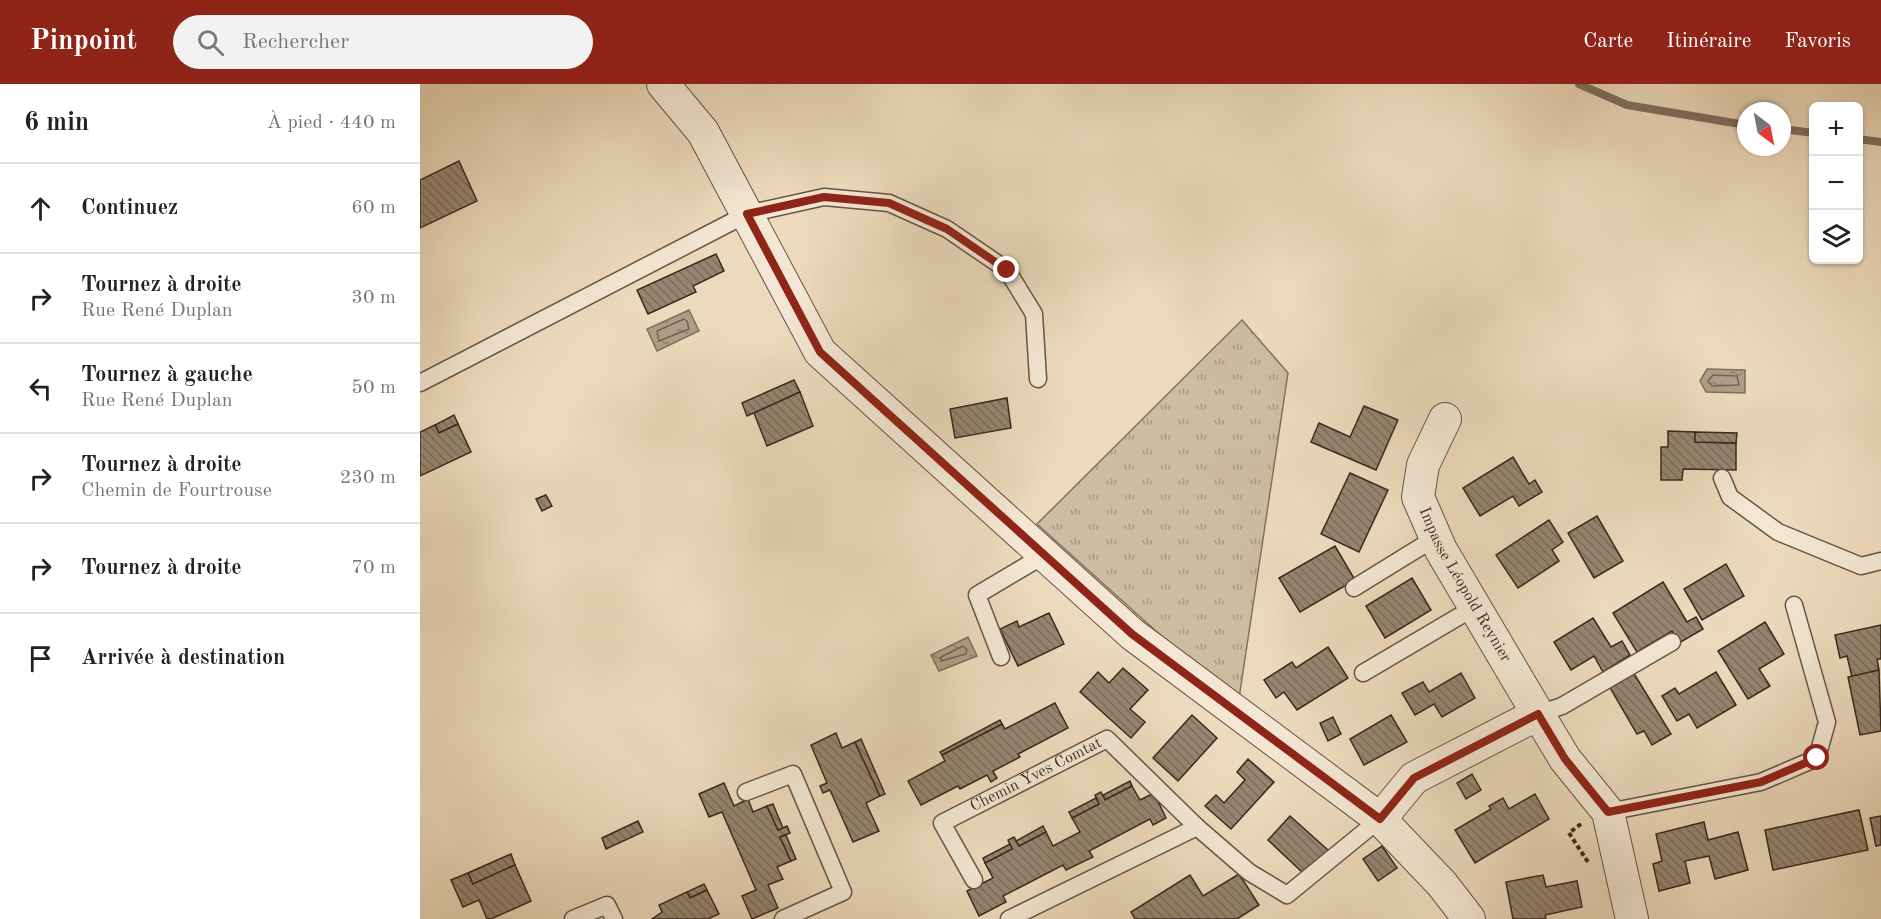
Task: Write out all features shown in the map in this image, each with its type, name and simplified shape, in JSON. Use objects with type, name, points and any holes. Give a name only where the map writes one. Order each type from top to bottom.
[{"type":"street","points":[[663,84],[703,132],[820,352],[1132,634],[1380,819],[1442,884],[1469,919]]},
{"type":"street","name":"Impasse Léopold Reynier","points":[[1445,419],[1423,465],[1418,497],[1436,538],[1565,759],[1608,812]]},
{"type":"street","points":[[1380,819],[1414,778],[1538,714]]},
{"type":"street","points":[[1608,812],[1632,919]]},
{"type":"lane","points":[[420,383],[747,214],[824,197],[889,203],[947,229],[1007,270],[1034,314],[1038,379]]},
{"type":"lane","points":[[1722,478],[1730,497],[1778,532],[1861,566],[1881,561]]},
{"type":"lane","points":[[1354,588],[1436,538]]},
{"type":"lane","points":[[1000,657],[977,595],[1046,554]]},
{"type":"lane","points":[[1608,812],[1761,782],[1817,758],[1827,722],[1794,604]]},
{"type":"lane","points":[[1363,674],[1475,607]]},
{"type":"lane","points":[[1538,714],[1562,706],[1672,642]]},
{"type":"lane","name":"Chemin Yves Comtat","points":[[974,880],[942,824],[1107,739],[1197,827],[1249,872],[1287,895],[1380,819]]},
{"type":"lane","points":[[746,792],[793,774],[843,892],[783,919]]},
{"type":"lane","points":[[1009,919],[1197,827]]},
{"type":"lane","points":[[573,919],[606,905],[614,919]]},
{"type":"green space","points":[[1242,320],[1288,373],[1238,705],[1037,524]]},
{"type":"water","points":[[689,310],[699,331],[657,351],[647,329]]},
{"type":"water","points":[[1707,369],[1745,370],[1745,393],[1706,392],[1700,381]]},
{"type":"water","points":[[968,637],[977,656],[939,671],[931,655]]},
{"type":"building","points":[[459,161],[477,201],[420,228],[420,180]]},
{"type":"building","points":[[716,254],[724,271],[693,286],[696,292],[648,314],[637,290]]},
{"type":"building","points":[[794,380],[800,392],[747,416],[742,403]]},
{"type":"building","points":[[800,392],[813,426],[767,446],[754,413]]},
{"type":"building","points":[[1007,398],[1011,428],[955,438],[950,409]]},
{"type":"building","points":[[1364,406],[1398,420],[1376,470],[1311,442],[1319,423],[1350,437]]},
{"type":"building","points":[[454,415],[458,424],[439,433],[435,425]]},
{"type":"building","points":[[458,424],[471,452],[420,476],[420,432],[435,425],[439,433]]},
{"type":"building","points":[[1668,431],[1695,432],[1695,442],[1736,443],[1736,470],[1683,469],[1682,480],[1661,480],[1661,447],[1668,447]]},
{"type":"building","points":[[1695,432],[1737,433],[1736,443],[1695,442]]},
{"type":"building","points":[[1513,457],[1529,484],[1535,480],[1542,492],[1519,506],[1513,496],[1480,516],[1463,488]]},
{"type":"building","points":[[1350,473],[1388,490],[1359,552],[1321,534]]},
{"type":"building","points":[[546,495],[552,506],[542,511],[536,499]]},
{"type":"building","points":[[1597,516],[1623,561],[1594,578],[1568,533]]},
{"type":"building","points":[[1549,520],[1563,542],[1552,550],[1559,561],[1518,588],[1496,555]]},
{"type":"building","points":[[1335,546],[1355,580],[1300,612],[1279,578]]},
{"type":"building","points":[[1726,564],[1744,596],[1702,620],[1684,589]]},
{"type":"building","points":[[1412,578],[1431,610],[1385,638],[1366,606]]},
{"type":"building","points":[[1663,582],[1687,622],[1696,617],[1703,629],[1679,643],[1672,631],[1637,652],[1613,613]]},
{"type":"building","points":[[1049,613],[1064,644],[1018,666],[1000,629],[1017,621],[1019,627]]},
{"type":"building","points":[[1593,618],[1611,647],[1622,641],[1630,655],[1603,672],[1594,656],[1571,670],[1554,642]]},
{"type":"building","points":[[1765,622],[1784,654],[1759,669],[1770,686],[1748,699],[1718,651]]},
{"type":"building","points":[[1881,625],[1881,659],[1877,659],[1879,670],[1852,677],[1847,656],[1840,658],[1835,635]]},
{"type":"building","points":[[1328,647],[1348,678],[1297,710],[1284,692],[1276,698],[1264,680],[1292,662],[1296,668]]},
{"type":"building","points":[[1123,668],[1148,690],[1130,709],[1145,722],[1131,738],[1080,692],[1098,672],[1109,683]]},
{"type":"building","points":[[1879,670],[1881,731],[1860,735],[1848,677]]},
{"type":"building","points":[[1633,672],[1671,734],[1652,745],[1644,731],[1637,734],[1609,686]]},
{"type":"building","points":[[1716,672],[1736,705],[1697,728],[1689,714],[1677,721],[1662,696],[1675,688],[1679,694]]},
{"type":"building","points":[[1461,673],[1475,698],[1442,717],[1434,704],[1415,715],[1402,693],[1423,682],[1429,692]]},
{"type":"building","points":[[1055,703],[1068,728],[1018,754],[1020,757],[993,771],[997,778],[991,782],[987,775],[960,789],[958,786],[921,805],[908,781],[945,761],[942,755],[1002,724],[1005,729]]},
{"type":"building","points":[[1192,715],[1217,738],[1178,781],[1153,758]]},
{"type":"building","points":[[1391,715],[1407,742],[1364,765],[1350,739]]},
{"type":"building","points":[[1333,717],[1341,734],[1328,741],[1320,723]]},
{"type":"building","points":[[1000,720],[1002,724],[942,755],[940,752]]},
{"type":"building","points":[[836,733],[842,748],[855,742],[880,796],[866,803],[879,831],[853,842],[830,790],[823,793],[820,786],[827,783],[811,745]]},
{"type":"building","points":[[861,739],[885,794],[880,796],[855,742]]},
{"type":"building","points":[[1248,759],[1274,782],[1231,829],[1205,806],[1216,795],[1224,803],[1245,780],[1237,772]]},
{"type":"building","points":[[1472,774],[1481,790],[1466,799],[1457,783]]},
{"type":"building","points":[[1130,781],[1132,786],[1105,800],[1103,795]]},
{"type":"building","points":[[724,783],[734,806],[748,799],[753,812],[767,806],[778,830],[787,826],[790,833],[780,837],[791,861],[777,867],[783,879],[768,885],[778,908],[752,919],[742,896],[756,890],[722,812],[709,817],[699,794]]},
{"type":"building","points":[[1132,786],[1140,800],[1154,793],[1166,818],[1153,825],[1150,819],[1089,851],[1093,857],[1066,870],[1063,865],[1003,896],[1006,902],[979,916],[967,891],[993,878],[985,863],[1012,849],[1008,840],[1014,837],[1019,846],[1046,832],[1053,846],[1080,832],[1072,818],[1099,804],[1095,795],[1101,792],[1105,800]]},
{"type":"building","points":[[1535,794],[1549,819],[1475,863],[1455,830],[1491,809],[1489,806],[1503,798],[1509,809]]},
{"type":"building","points":[[1096,798],[1099,804],[1072,818],[1069,812]]},
{"type":"building","points":[[773,804],[783,828],[778,830],[767,806]]},
{"type":"building","points":[[1859,810],[1868,850],[1773,870],[1765,830]]},
{"type":"building","points":[[1290,816],[1329,851],[1302,872],[1268,840]]},
{"type":"building","points":[[1881,816],[1881,845],[1876,846],[1870,818]]},
{"type":"building","points":[[638,821],[643,832],[606,849],[602,838]]},
{"type":"building","points":[[1704,822],[1708,840],[1738,832],[1748,870],[1715,879],[1709,856],[1685,861],[1690,883],[1659,891],[1653,864],[1662,861],[1656,834]]},
{"type":"building","points":[[1043,826],[1046,832],[1019,846],[1016,841]]},
{"type":"building","points":[[786,835],[796,859],[791,861],[780,837]]},
{"type":"building","points":[[1010,844],[1012,849],[985,863],[983,858]]},
{"type":"building","points":[[1382,846],[1397,868],[1378,881],[1363,859]]},
{"type":"building","points":[[511,854],[515,865],[473,884],[468,873]]},
{"type":"building","points":[[515,865],[531,901],[491,919],[487,919],[479,900],[463,907],[451,880],[468,873],[473,884]]},
{"type":"building","points":[[1239,874],[1259,905],[1237,919],[1135,919],[1131,912],[1190,875],[1203,896]]},
{"type":"building","points":[[1543,875],[1546,887],[1577,881],[1582,907],[1545,915],[1546,919],[1513,919],[1506,882]]},
{"type":"building","points":[[704,884],[707,890],[690,898],[687,892]]},
{"type":"building","points":[[707,890],[719,914],[708,919],[652,919],[662,912],[659,905],[687,892],[690,898]]},
{"type":"waterway","points":[[1579,84],[1627,105],[1737,123]]},
{"type":"waterway","points":[[1791,130],[1809,132]]},
{"type":"waterway","points":[[1863,140],[1881,142]]},
{"type":"route","points":[[1007,270],[947,229],[889,203],[824,197],[747,214],[820,352],[1132,634],[1380,819],[1414,778],[1538,714],[1565,759],[1608,812],[1761,782],[1817,758]]}]
